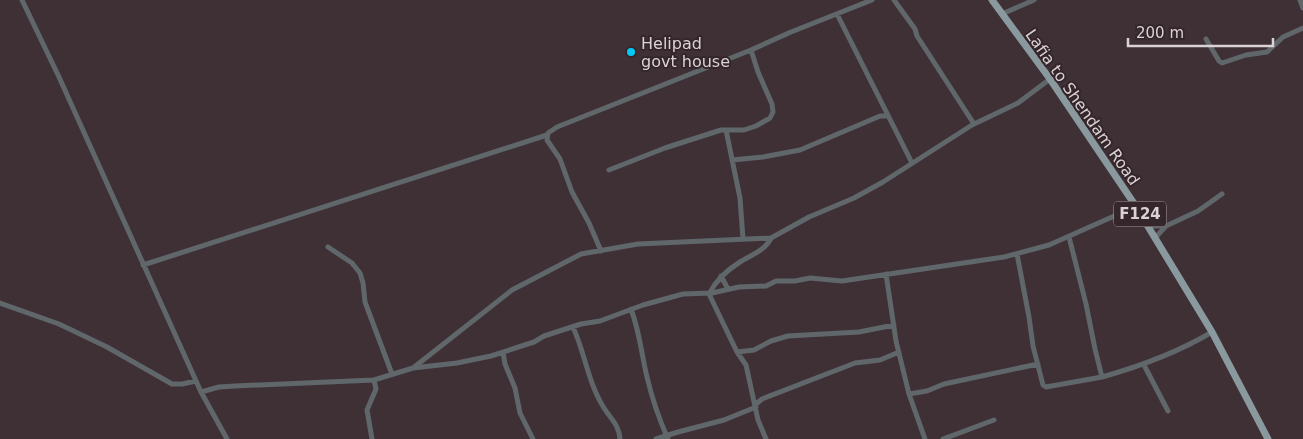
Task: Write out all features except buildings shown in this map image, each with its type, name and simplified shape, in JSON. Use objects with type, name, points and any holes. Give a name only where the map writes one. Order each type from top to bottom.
[{"type":"main road","name":"Lafia to Shendam Road","points":[[992,0],[1050,79],[1148,226],[1212,332],[1268,439]]},
{"type":"street","points":[[22,0],[59,77],[201,392],[226,439]]},
{"type":"street","points":[[143,265],[547,135],[557,127],[872,0]]},
{"type":"street","points":[[894,0],[915,29],[917,36],[974,124]]},
{"type":"street","points":[[1002,14],[1034,0]]},
{"type":"street","points":[[1300,0],[1303,8]]},
{"type":"street","points":[[837,14],[912,163]]},
{"type":"street","points":[[1206,39],[1219,62],[1222,63],[1246,55],[1268,52],[1283,37],[1303,28]]},
{"type":"street","points":[[609,170],[665,148],[717,131],[744,130],[765,122],[773,112],[772,104],[751,50]]},
{"type":"street","points":[[413,368],[512,290],[581,254],[638,244],[771,238],[883,182],[974,124],[1018,102],[1050,79]]},
{"type":"street","points":[[880,116],[884,108]]},
{"type":"street","points":[[732,160],[763,157],[800,150],[880,116],[888,116]]},
{"type":"street","points":[[726,130],[740,198],[743,239]]},
{"type":"street","points":[[547,135],[547,140],[560,159],[572,192],[601,250]]},
{"type":"street","points":[[1155,238],[1166,226],[1198,211],[1222,194]]},
{"type":"street","points":[[201,392],[219,387],[374,380],[413,368],[457,363],[503,352],[573,327],[600,321],[631,309],[682,294],[709,294],[728,289],[759,287],[776,281],[795,281],[810,278],[842,281],[937,268],[1017,254],[1069,237],[1135,206]]},
{"type":"street","points":[[1148,226],[1166,226]]},
{"type":"street","points":[[1069,237],[1102,377]]},
{"type":"street","points":[[709,294],[721,276],[739,262],[767,246],[771,238]]},
{"type":"street","points":[[328,247],[352,263],[360,273],[365,302],[392,374]]},
{"type":"street","points":[[1017,254],[1033,346],[1042,382],[1045,386],[1102,377],[1144,365],[1195,342],[1212,332]]},
{"type":"street","points":[[886,274],[899,352],[909,394],[925,439]]},
{"type":"street","points":[[721,276],[728,289]]},
{"type":"street","points":[[709,294],[737,352],[746,365],[758,420],[766,439]]},
{"type":"street","points":[[0,303],[59,324],[172,384],[196,381]]},
{"type":"street","points":[[631,309],[639,330],[649,385],[667,437]]},
{"type":"street","points":[[737,352],[754,350],[772,340],[788,336],[859,332],[894,324]]},
{"type":"street","points":[[573,327],[596,396],[618,427],[620,439]]},
{"type":"street","points":[[503,352],[505,364],[515,388],[520,413],[534,439]]},
{"type":"street","points":[[656,439],[731,418],[756,406],[762,400],[854,363],[880,360],[899,352]]},
{"type":"street","points":[[909,394],[944,384],[1038,364]]},
{"type":"street","points":[[1144,365],[1168,412]]},
{"type":"street","points":[[372,439],[366,410],[376,390],[374,380]]},
{"type":"street","points":[[943,439],[994,420]]},
{"type":"place","name":"Helipad govt house","points":[[631,52]]}]
